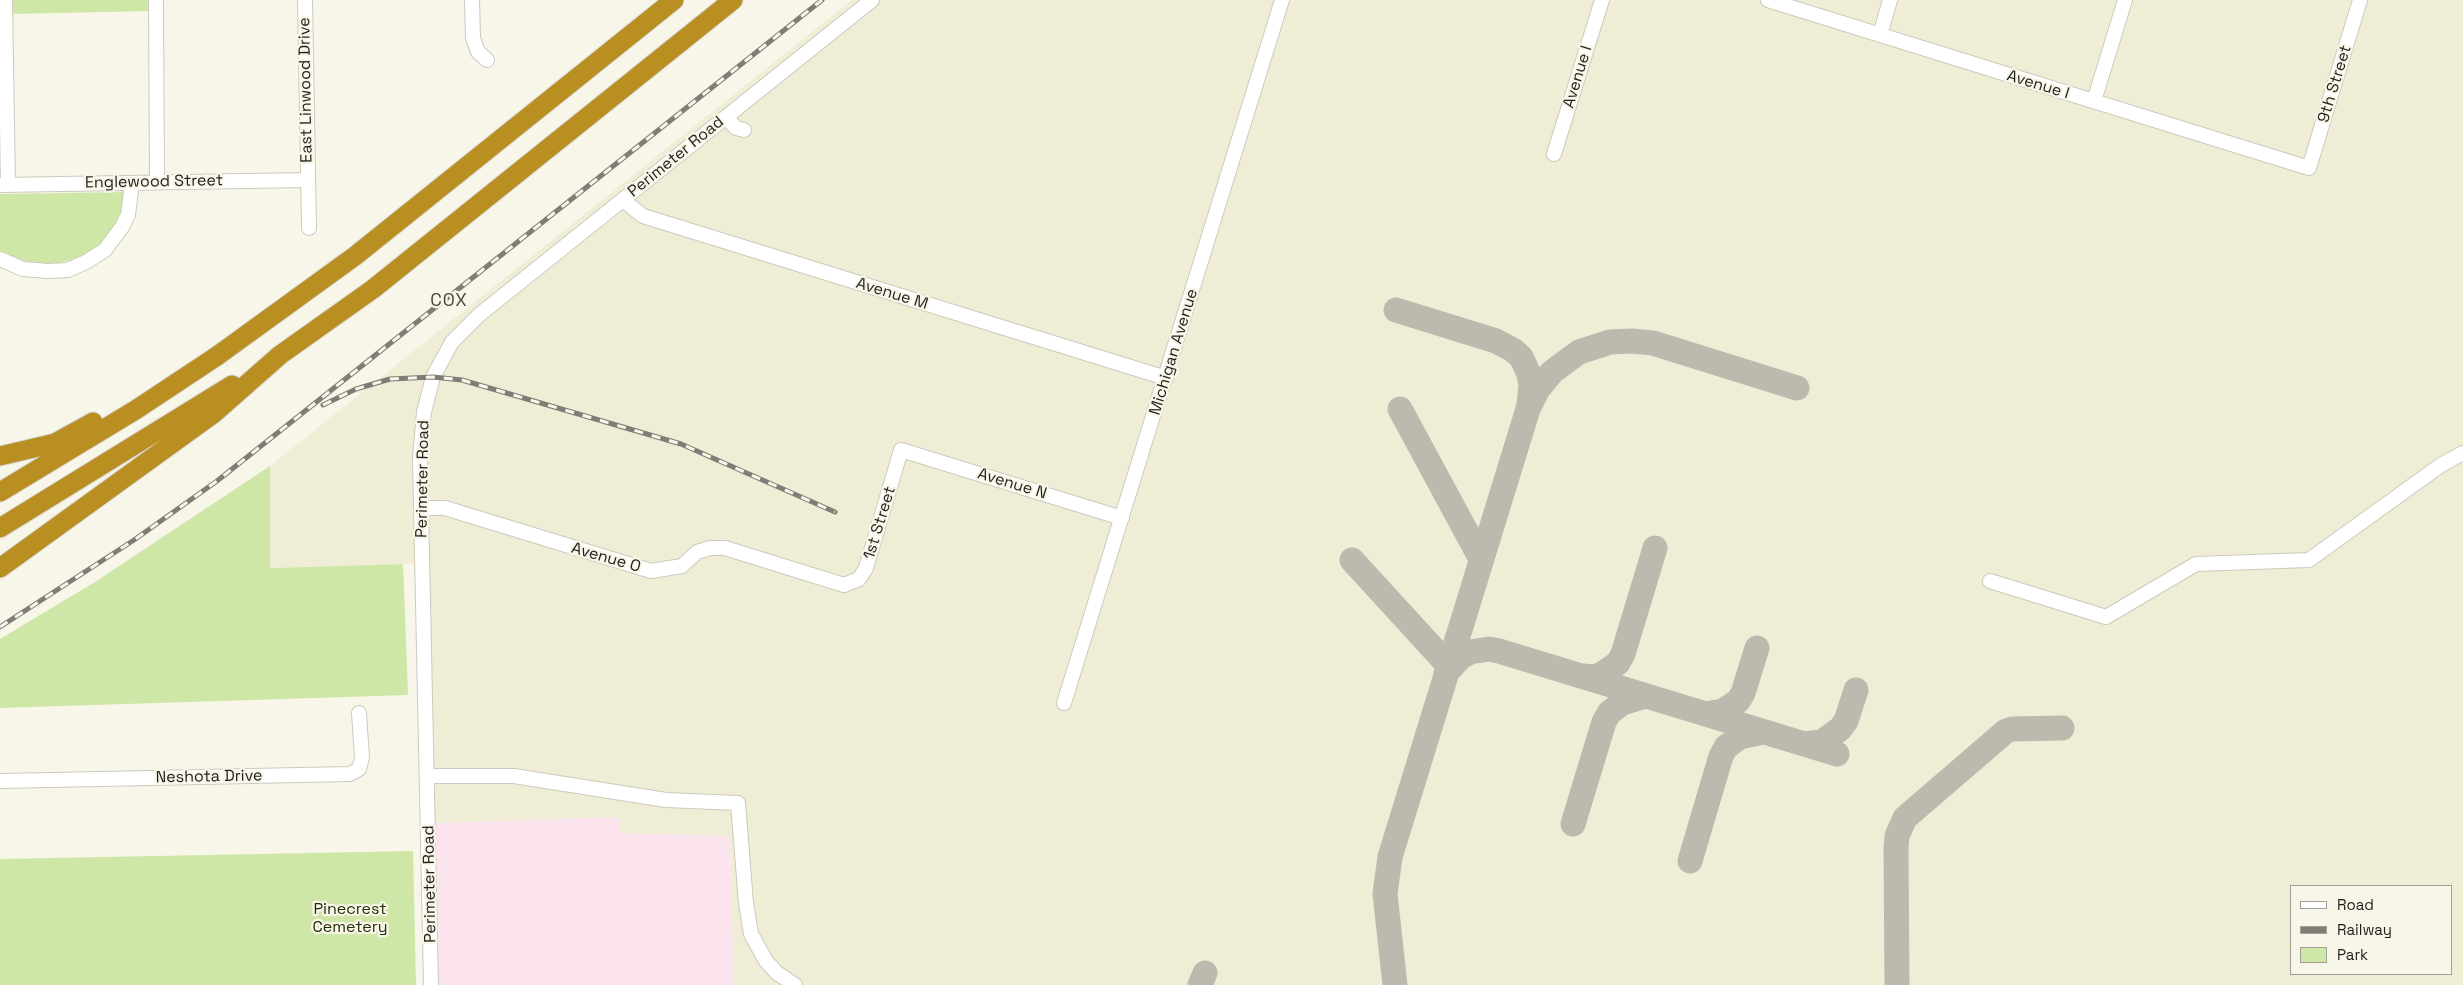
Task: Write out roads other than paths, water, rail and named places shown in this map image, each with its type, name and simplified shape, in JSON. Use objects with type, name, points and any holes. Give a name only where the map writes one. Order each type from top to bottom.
[{"type":"highway","points":[[0,492],[137,409],[217,356],[355,256],[674,0]]},
{"type":"highway","points":[[0,528],[280,355],[373,289],[733,0]]},
{"type":"highway","points":[[0,568],[213,414],[280,355]]},
{"type":"highway","points":[[0,456],[24,452],[55,443],[105,416],[137,409]]},
{"type":"street","points":[[4,185],[5,0]]},
{"type":"street","points":[[156,0],[157,182]]},
{"type":"street","name":"East Linwood Drive","points":[[305,0],[309,228]]},
{"type":"street","points":[[472,0],[473,38],[478,52],[487,60]]},
{"type":"street","name":"Perimeter Road","points":[[431,985],[420,458],[424,412],[433,376],[452,342],[478,315],[872,0]]},
{"type":"street","name":"Michigan Avenue","points":[[1064,703],[1282,0]]},
{"type":"street","name":"Avenue I","points":[[1554,154],[1602,0]]},
{"type":"street","points":[[1880,35],[1890,0]]},
{"type":"street","points":[[2094,102],[2125,0]]},
{"type":"street","name":"9th Street","points":[[2309,168],[2360,0]]},
{"type":"street","name":"Avenue I","points":[[1777,1],[1880,35],[2309,168]]},
{"type":"street","points":[[726,117],[736,128],[744,130]]},
{"type":"street","name":"Englewood Street","points":[[4,185],[308,180]]},
{"type":"street","points":[[0,259],[23,269],[48,271],[68,270],[86,262],[105,250],[122,227],[128,215],[132,183]]},
{"type":"street","name":"Avenue M","points":[[623,200],[643,216],[659,222],[1166,378]]},
{"type":"street","name":"Avenue N","points":[[901,450],[1122,518]]},
{"type":"street","name":"1st Street","points":[[844,585],[859,579],[866,568],[901,450]]},
{"type":"street","points":[[1990,580],[2106,617],[2196,564],[2309,560],[2441,465],[2463,453]]},
{"type":"street","name":"Avenue O","points":[[421,508],[445,508],[651,571],[682,566],[697,552],[710,548],[725,548],[844,585]]},
{"type":"street","name":"Neshota Drive","points":[[0,781],[350,774],[359,769],[362,758],[359,713]]},
{"type":"street","points":[[427,776],[514,776],[666,800],[738,803],[746,903],[751,934],[766,961],[777,973],[795,985]]},
{"type":"railway","points":[[0,627],[134,540],[217,481],[822,0]]},
{"type":"railway","points":[[323,405],[356,389],[390,379],[433,377],[462,380],[681,444],[835,512]]},
{"type":"district","name":"COX","points":[[449,301]]},
{"type":"park label","name":"Pinecrest Cemetery","points":[[350,919]]}]
